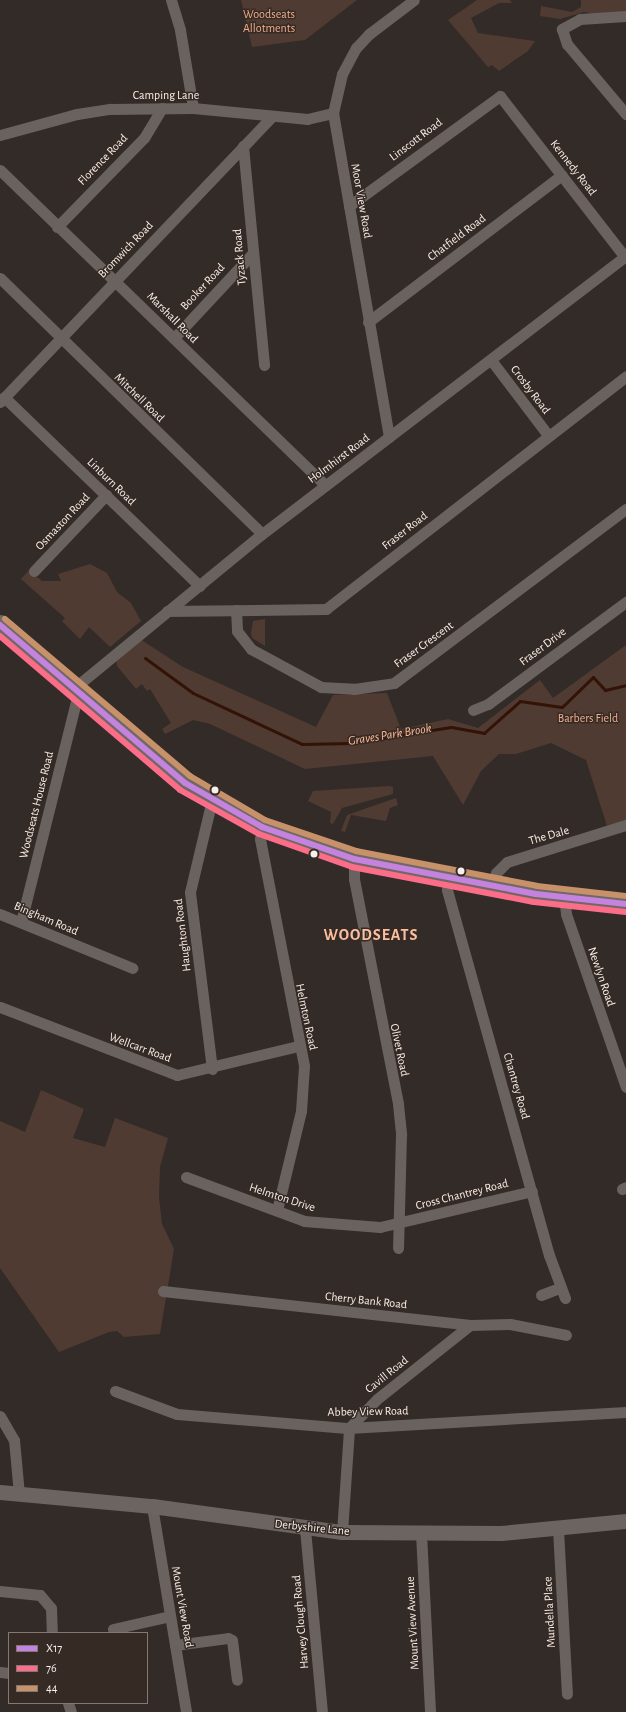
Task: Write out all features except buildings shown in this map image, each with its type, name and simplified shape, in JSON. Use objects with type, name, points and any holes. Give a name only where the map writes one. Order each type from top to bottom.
[{"type":"highway","points":[[0,625],[181,779],[212,800],[262,827],[354,859],[448,879],[564,897],[626,904]]},
{"type":"street","points":[[171,0],[180,30],[193,108]]},
{"type":"street","name":"Moor View Road","points":[[389,437],[333,113],[342,74],[356,48],[369,34],[414,0]]},
{"type":"street","points":[[626,16],[580,19],[562,28],[567,44],[626,114]]},
{"type":"street","name":"Kennedy Road","points":[[500,96],[625,256]]},
{"type":"street","name":"Linscott Road","points":[[349,206],[500,96]]},
{"type":"street","name":"Camping Lane","points":[[0,135],[77,114],[162,108],[193,108],[306,119],[333,113]]},
{"type":"street","name":"Florence Road","points":[[57,227],[144,138],[162,108]]},
{"type":"street","name":"Bromwich Road","points":[[2,399],[61,340],[115,280],[272,116]]},
{"type":"street","name":"Tyzack Road","points":[[243,146],[252,254],[264,365]]},
{"type":"street","name":"Marshall Road","points":[[0,170],[57,227],[115,280],[325,486]]},
{"type":"street","name":"Chatfield Road","points":[[368,322],[562,175]]},
{"type":"street","name":"Booker Road","points":[[174,338],[252,254]]},
{"type":"street","name":"Holmhirst Road","points":[[76,691],[167,611],[200,586],[262,534],[625,256]]},
{"type":"street","name":"Mitchell Road","points":[[0,278],[61,340],[262,534]]},
{"type":"street","name":"Crosby Road","points":[[491,360],[548,435]]},
{"type":"street","name":"Fraser Road","points":[[167,611],[326,609],[548,435],[626,376]]},
{"type":"street","name":"Linburn Road","points":[[2,399],[106,495],[200,586]]},
{"type":"street","name":"Osmaston Road","points":[[40,570],[106,495]]},
{"type":"street","name":"Fraser Crescent","points":[[236,610],[237,631],[251,648],[321,687],[354,690],[394,683],[626,509]]},
{"type":"street","name":"Fraser Drive","points":[[473,710],[488,704],[626,602]]},
{"type":"street","name":"Woodseats House Road","points":[[22,922],[76,691]]},
{"type":"street","name":"Haughton Road","points":[[212,800],[190,892],[212,1069]]},
{"type":"street","name":"The Dale","points":[[494,887],[496,873],[507,862],[626,825]]},
{"type":"street","name":"Helmton Road","points":[[262,827],[260,839],[298,1046],[304,1090],[276,1210]]},
{"type":"street","name":"Olivet Road","points":[[354,859],[354,879],[398,1104],[401,1135],[398,1248]]},
{"type":"street","name":"Chantrey Road","points":[[448,879],[447,890],[559,1288],[565,1298]]},
{"type":"street","name":"Newlyn Road","points":[[564,897],[566,914],[626,1087]]},
{"type":"street","name":"Bingham Road","points":[[0,914],[132,968]]},
{"type":"street","name":"Wellcarr Road","points":[[0,1007],[159,1070],[178,1075],[212,1069],[298,1046]]},
{"type":"street","name":"Helmton Drive","points":[[186,1177],[304,1221],[335,1225],[398,1225]]},
{"type":"street","name":"Cross Chantrey Road","points":[[398,1225],[532,1190]]},
{"type":"street","points":[[541,1295],[559,1288]]},
{"type":"street","name":"Cherry Bank Road","points":[[163,1291],[470,1325],[510,1324],[566,1335]]},
{"type":"street","name":"Cavill Road","points":[[349,1428],[377,1399],[470,1325]]},
{"type":"street","name":"Abbey View Road","points":[[115,1391],[177,1414],[349,1428],[626,1412]]},
{"type":"street","points":[[0,1416],[14,1440],[19,1494]]},
{"type":"street","points":[[342,1532],[349,1428]]},
{"type":"street","name":"Derbyshire Lane","points":[[0,1492],[152,1506],[305,1529],[342,1532],[421,1533],[558,1529],[626,1521]]},
{"type":"street","name":"Mount View Road","points":[[152,1506],[186,1712]]},
{"type":"street","name":"Harvey Clough Road","points":[[305,1529],[322,1712]]},
{"type":"street","name":"Mundella Place","points":[[558,1529],[567,1694]]},
{"type":"street","name":"Mount View Avenue","points":[[421,1533],[430,1712]]},
{"type":"street","points":[[0,1591],[40,1595],[51,1608],[52,1632]]},
{"type":"street","points":[[113,1629],[170,1616]]},
{"type":"street","points":[[176,1645],[228,1638],[232,1640],[237,1680]]},
{"type":"green space","name":"Woodseats Allotments","points":[[241,0],[357,0],[305,40],[252,47]]},
{"type":"green space","points":[[477,0],[510,0],[512,3],[499,3],[471,18],[478,33],[535,41],[528,51],[499,71],[492,65],[488,67],[448,20]]},
{"type":"green space","points":[[581,0],[626,0],[626,21],[584,12],[560,19],[540,16],[541,6],[572,12],[581,7]]},
{"type":"green space","points":[[90,564],[107,573],[117,592],[131,603],[141,621],[110,647],[89,627],[80,639],[62,621],[65,618],[21,579],[29,570],[42,581],[61,581],[58,574]]},
{"type":"green space","points":[[265,619],[265,646],[252,638],[251,633],[253,621]]},
{"type":"green space","name":"Barbers Field","points":[[140,639],[183,667],[316,727],[333,695],[387,693],[401,729],[448,719],[478,728],[540,680],[553,698],[626,645],[626,821],[607,826],[586,760],[551,743],[516,754],[499,754],[481,771],[463,805],[433,756],[305,769],[210,724],[193,720],[165,734],[162,729],[171,723],[150,689],[147,691],[142,684],[136,689],[117,666],[116,659]]},
{"type":"green space","points":[[393,787],[393,794],[342,808],[333,824],[330,823],[331,812],[308,801],[313,791]]},
{"type":"green space","points":[[396,798],[398,805],[390,808],[386,821],[351,815],[345,832],[341,831],[347,815]]},
{"type":"green space","points":[[41,1090],[84,1109],[73,1138],[105,1147],[115,1118],[168,1138],[160,1167],[159,1197],[162,1224],[174,1249],[160,1334],[124,1337],[117,1331],[109,1332],[59,1352],[0,1268],[0,1121],[25,1132]]},
{"type":"waterway","name":"Graves Park Brook","points":[[145,658],[193,693],[302,744],[352,743],[451,727],[484,733],[520,701],[562,707],[593,677],[605,690],[626,685]]},
{"type":"transit line","name":"44","points":[[5,619],[190,776],[265,820],[356,851],[537,886],[626,896]]},
{"type":"transit line","name":"X17","points":[[0,625],[185,783],[262,827],[354,859],[536,894],[626,904]]},
{"type":"transit line","name":"76","points":[[0,636],[180,790],[259,834],[352,867],[534,902],[625,912]]},
{"type":"district","name":"WOODSEATS","points":[[371,935]]}]
